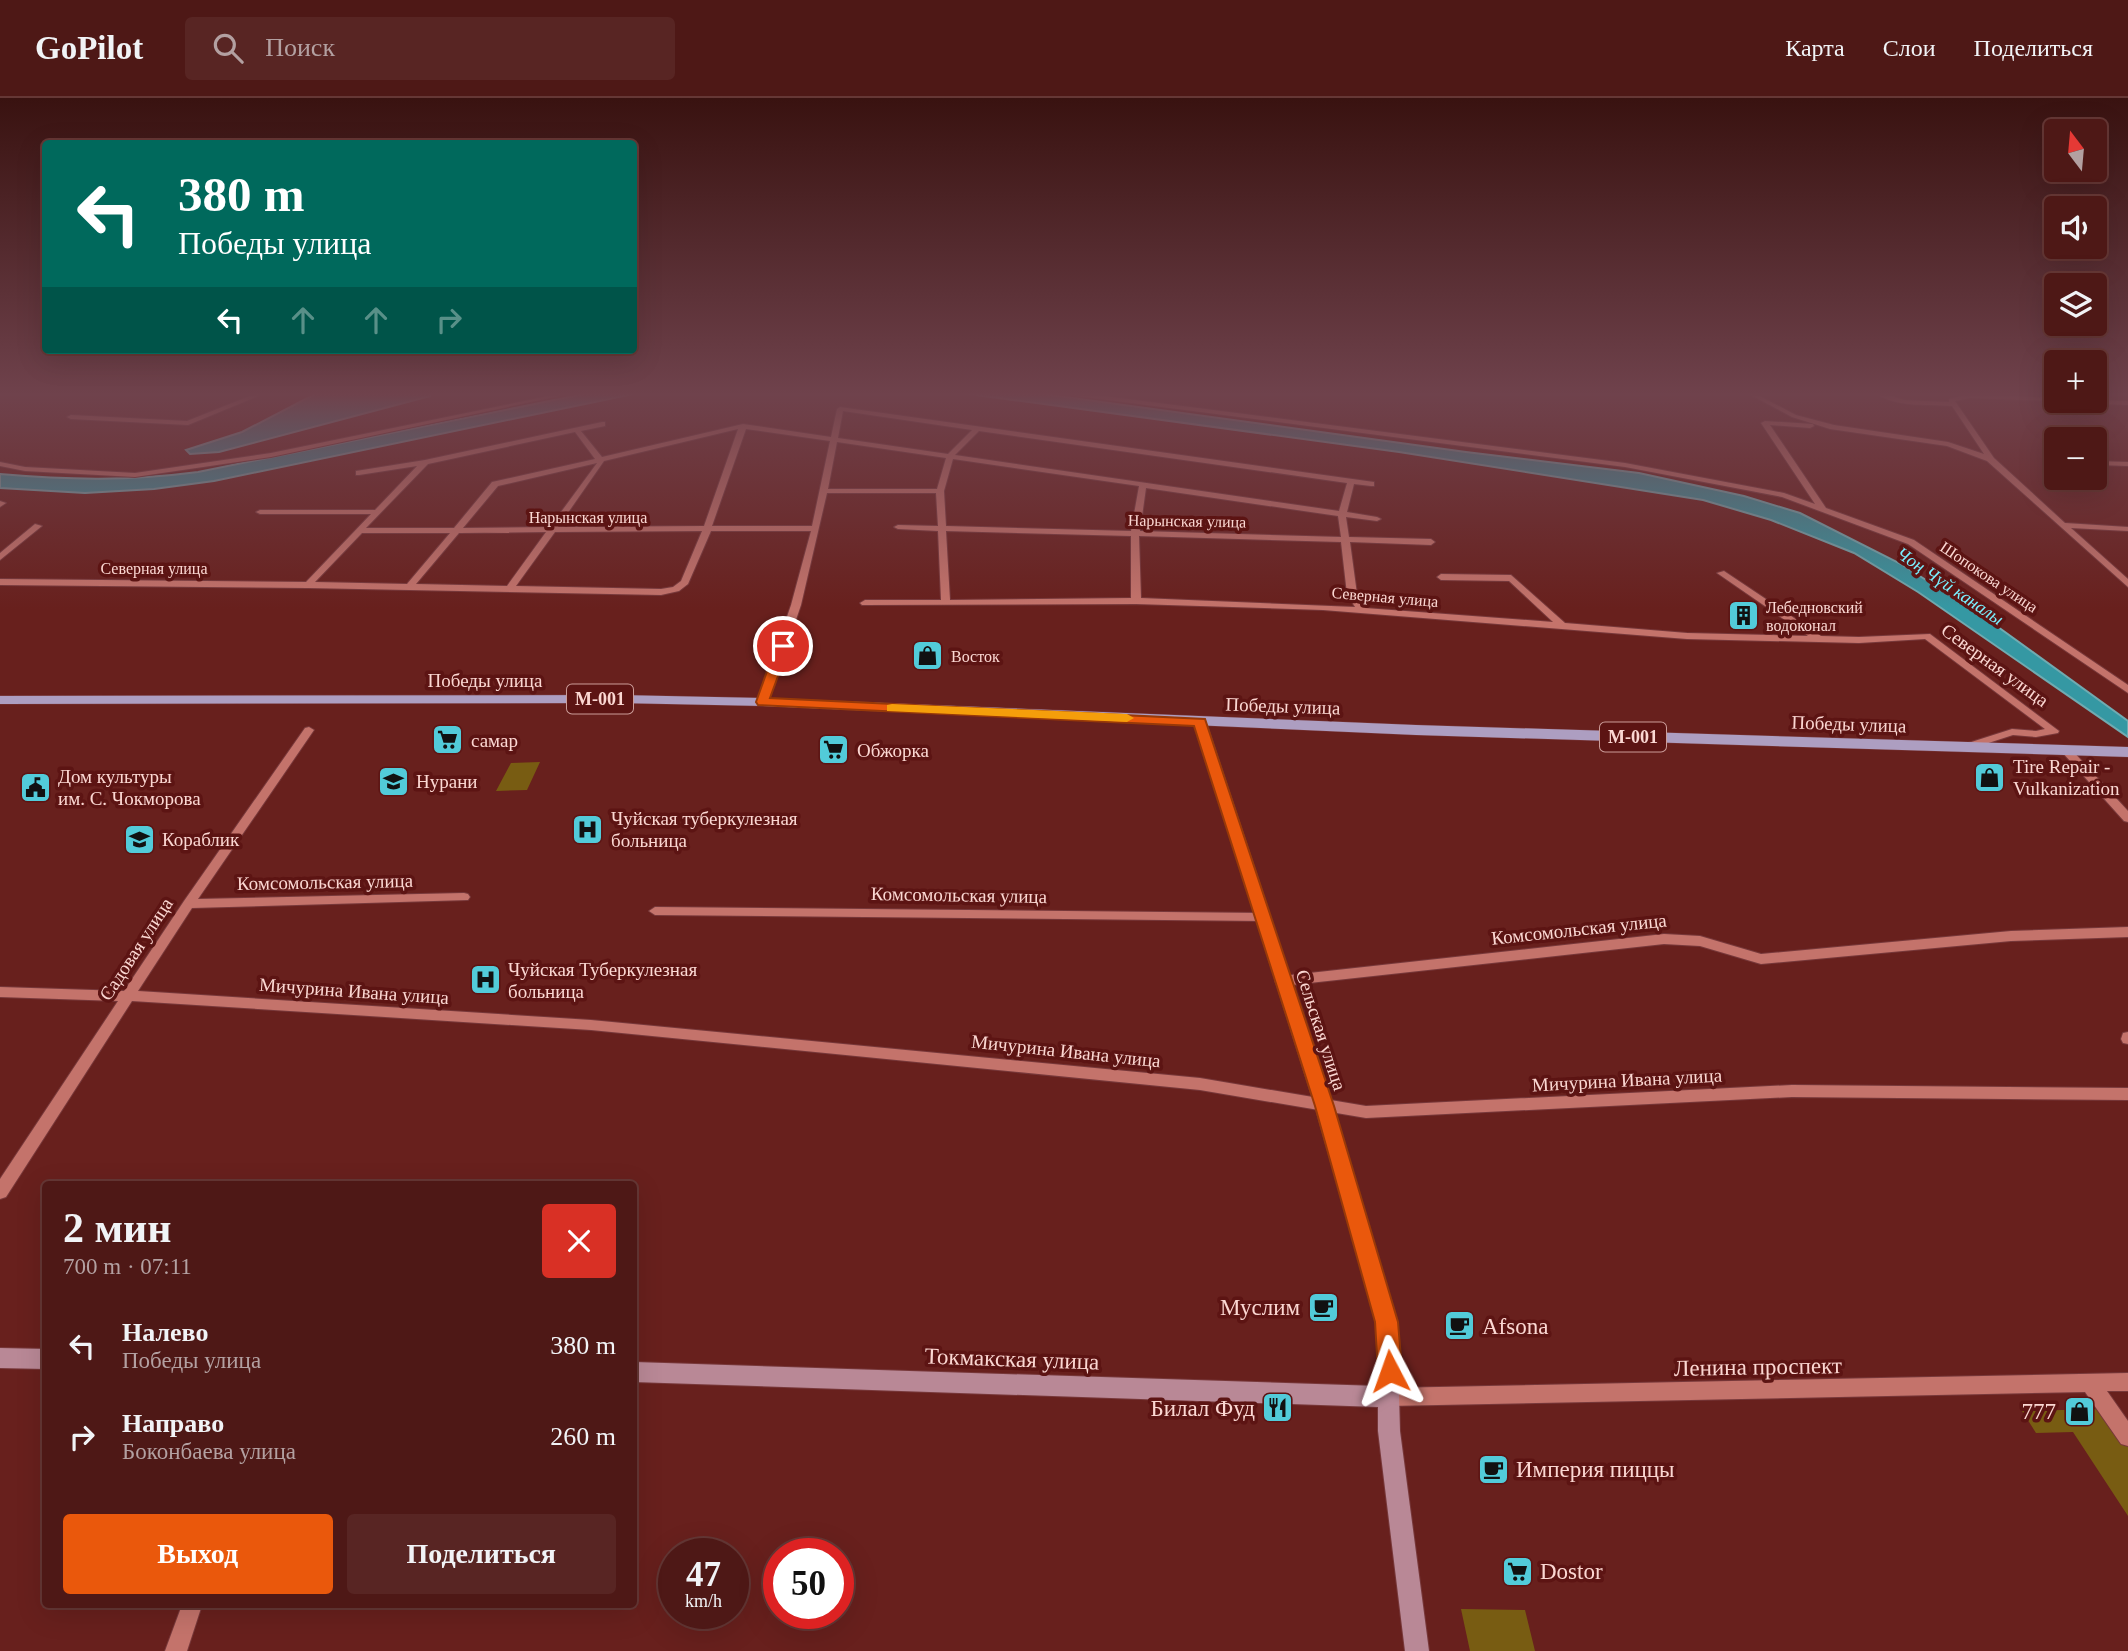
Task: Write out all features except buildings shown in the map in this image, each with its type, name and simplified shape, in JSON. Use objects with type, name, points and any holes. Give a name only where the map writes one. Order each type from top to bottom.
[{"type":"main road","name":"Победы улица","points":[[0,700],[605,699],[762,702],[1200,722],[2128,752]]},
{"type":"main road","name":"Сельская улица","points":[[1200,722],[1324,1106],[1387,1322],[1390,1371],[1389,1432],[1418,1651]]},
{"type":"main road","points":[[0,1358],[42,1359]]},
{"type":"main road","name":"Токмакская улица","points":[[637,1372],[1388,1397]]},
{"type":"street","points":[[2,464],[25,469],[135,475],[207,464]]},
{"type":"street","points":[[359,473],[410,464]]},
{"type":"street","points":[[309,584],[423,464]]},
{"type":"street","points":[[410,586],[495,484],[580,464]]},
{"type":"street","points":[[510,588],[600,464]]},
{"type":"street","points":[[707,530],[730,464]]},
{"type":"street","points":[[762,702],[796,605],[816,528],[828,464]]},
{"type":"street","points":[[946,603],[940,491],[948,464]]},
{"type":"street","points":[[1014,464],[1377,519]]},
{"type":"street","points":[[1235,464],[1371,484]]},
{"type":"street","name":"Шопокова улица","points":[[1614,464],[1784,495],[1911,542],[2128,690]]},
{"type":"street","points":[[1792,464],[1822,509]]},
{"type":"street","points":[[1997,464],[2128,584]]},
{"type":"street","points":[[1351,481],[1342,514],[1344,538],[1352,594],[1362,611]]},
{"type":"street","points":[[1136,601],[1135,534],[1143,484]]},
{"type":"street","points":[[823,491],[940,491]]},
{"type":"street","points":[[260,512],[377,512]]},
{"type":"street","points":[[2063,525],[2128,529]]},
{"type":"street","points":[[0,557],[38,526]]},
{"type":"street","name":"Нарынская улица","points":[[898,527],[1430,542]]},
{"type":"street","name":"Нарынская улица","points":[[360,531],[550,532],[816,528]]},
{"type":"street","name":"Северная улица","points":[[0,582],[309,584],[660,592],[677,589],[685,582],[707,530]]},
{"type":"street","points":[[1721,573],[1820,639]]},
{"type":"street","points":[[1441,577],[1511,578],[1563,627]]},
{"type":"street","name":"Северная улица","points":[[865,603],[1136,601],[1323,607],[1687,636],[1820,639],[1927,636],[2054,731],[2036,734],[2012,732],[1966,747]]},
{"type":"street","name":"Садовая улица","points":[[0,1192],[188,904],[309,730]]},
{"type":"street","points":[[2066,750],[2128,818]]},
{"type":"street","name":"Комсомольская улица","points":[[188,904],[464,897]]},
{"type":"street","name":"Комсомольская улица","points":[[655,911],[1263,917]]},
{"type":"street","name":"Комсомольская улица","points":[[1282,981],[1664,939],[1700,941],[1761,959],[2011,936],[2128,932]]},
{"type":"street","name":"Мичурина Ивана улица","points":[[0,992],[129,996],[605,1026],[1200,1084],[1324,1106],[1380,1112],[1792,1091],[2128,1094]]},
{"type":"street","name":"Ленина проспект","points":[[1388,1397],[2128,1382]]},
{"type":"street","points":[[2090,1383],[2128,1437]]},
{"type":"street","points":[[176,1651],[191,1608]]},
{"type":"shaded area","points":[[540,762],[527,790],[496,791],[511,763]]},
{"type":"shaded area","points":[[2104,1409],[2128,1444],[2128,1516],[2073,1432],[2036,1433],[2022,1411]]},
{"type":"shaded area","points":[[1461,1609],[1525,1610],[1535,1651],[1470,1651]]},
{"type":"water","points":[[235,464],[294,464],[214,481],[154,489],[85,493],[0,488],[0,474],[99,479],[198,472]]},
{"type":"water","points":[[1478,464],[1569,464],[1639,473],[1744,496],[1800,513],[1901,564],[1987,619],[2128,721],[2128,737],[1918,592],[1854,553],[1771,520],[1703,500]]},
{"type":"slow traffic","points":[[892,708],[1127,718]]},
{"type":"place","name":"Лебедновский водоконал","points":[[1743,616]]},
{"type":"place","name":"Восток","points":[[928,656]]},
{"type":"place","name":"самар","points":[[448,740]]},
{"type":"place","name":"Обжорка","points":[[834,750]]},
{"type":"place","name":"Tire Repair - Vulkanization","points":[[1990,777]]},
{"type":"place","name":"Нурани","points":[[393,781]]},
{"type":"place","name":"Дом культуры им. С. Чокморова","points":[[35,787]]},
{"type":"place","name":"Чуйская туберкулезная больница","points":[[588,829]]},
{"type":"place","name":"Кораблик","points":[[139,839]]},
{"type":"place","name":"Чуйская Туберкулезная больница","points":[[485,980]]},
{"type":"place","name":"Муслим","points":[[1323,1307]]},
{"type":"place","name":"Afsona","points":[[1459,1326]]},
{"type":"place","name":"Билал Фуд","points":[[1278,1408]]},
{"type":"place","name":"777","points":[[2079,1411]]},
{"type":"place","name":"Империя пиццы","points":[[1493,1469]]},
{"type":"place","name":"Dostor","points":[[1517,1571]]},
{"type":"route","points":[[783,646],[762,702],[1200,722],[1324,1106],[1387,1322],[1390,1371]]},
{"type":"water label","name":"Чоң Чүй каналы","points":[[1950,586]]}]
